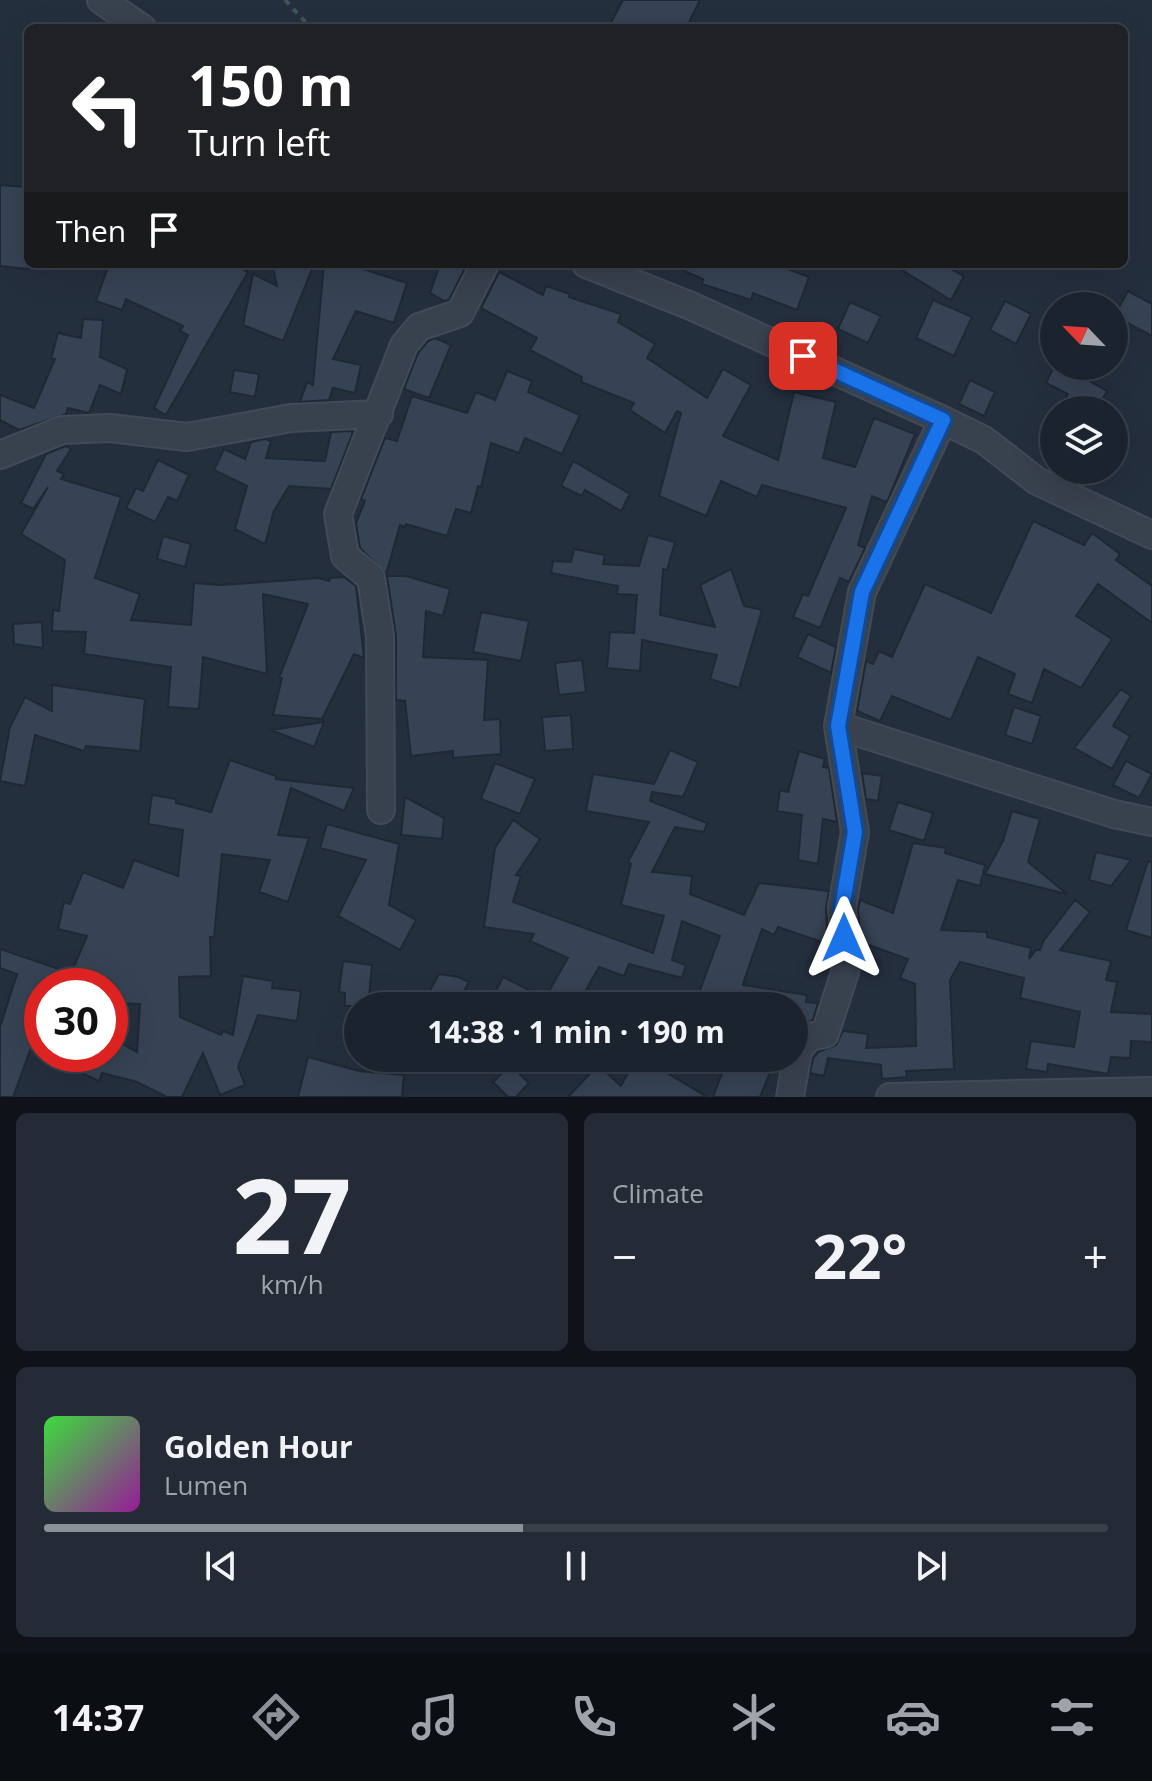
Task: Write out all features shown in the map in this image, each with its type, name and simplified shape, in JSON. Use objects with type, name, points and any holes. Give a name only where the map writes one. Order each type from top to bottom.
[{"type":"street","points":[[101,0],[136,24]]},
{"type":"street","points":[[381,810],[380,636],[371,578],[345,556],[338,514],[404,345],[419,327],[460,313],[483,268]]},
{"type":"street","points":[[596,268],[691,306],[943,420],[984,440],[1037,481],[1152,535]]},
{"type":"street","points":[[0,455],[62,430],[110,428],[187,437],[291,418],[379,414]]},
{"type":"street","points":[[790,1097],[798,1051],[809,1037],[825,1034],[846,969],[842,908],[855,832],[838,726],[862,592],[943,420]]},
{"type":"street","points":[[838,726],[1114,814],[1152,822]]},
{"type":"street","points":[[890,1097],[1152,1091]]},
{"type":"path","points":[[285,0],[307,24]]},
{"type":"building","points":[[623,0],[700,0],[688,24],[610,24]]},
{"type":"building","points":[[0,185],[24,187],[24,268],[28,269],[0,266]]},
{"type":"building","points":[[108,268],[240,268],[248,272],[166,415],[154,408],[188,335],[180,331],[183,326],[126,299],[122,310],[96,301]]},
{"type":"building","points":[[273,268],[312,268],[283,341],[243,325],[253,274],[277,286]]},
{"type":"building","points":[[324,268],[360,268],[407,283],[394,323],[356,311],[333,359],[361,365],[355,393],[333,388],[329,400],[300,402],[307,382],[313,385]]},
{"type":"building","points":[[439,268],[465,268],[449,300],[444,301],[430,293]]},
{"type":"building","points":[[678,268],[785,268],[809,277],[797,310],[753,293],[751,300],[702,284],[703,279]]},
{"type":"building","points":[[899,268],[949,268],[964,276],[951,300]]},
{"type":"building","points":[[499,272],[543,295],[546,286],[621,314],[618,322],[655,344],[647,358],[707,398],[723,369],[751,385],[723,436],[778,460],[794,392],[836,402],[823,458],[855,467],[874,418],[915,434],[887,502],[872,496],[858,545],[865,548],[849,582],[840,578],[820,628],[793,617],[803,594],[808,596],[846,508],[762,485],[757,497],[721,481],[706,516],[659,496],[681,413],[677,411],[665,433],[630,410],[634,403],[581,382],[582,377],[530,350],[537,338],[481,308]]},
{"type":"building","points":[[1127,292],[1152,304],[1152,336],[1128,323]]},
{"type":"building","points":[[933,300],[972,317],[954,356],[916,338]]},
{"type":"building","points":[[1005,301],[1031,314],[1016,344],[990,330]]},
{"type":"building","points":[[850,302],[881,316],[868,343],[838,329]]},
{"type":"building","points":[[83,319],[103,320],[100,357],[127,369],[121,394],[100,385],[89,413],[68,408],[66,414],[19,430],[0,420],[0,395],[34,408],[55,359],[51,359],[58,333],[81,338]]},
{"type":"building","points":[[435,338],[451,345],[429,398],[404,389],[418,353]]},
{"type":"building","points":[[234,370],[259,374],[255,397],[230,392]]},
{"type":"building","points":[[507,371],[532,381],[528,392],[580,415],[562,454],[525,438],[519,453],[491,443],[481,487],[478,486],[471,513],[456,509],[447,536],[400,525],[386,574],[360,548],[356,523],[365,501],[361,499],[385,438],[397,441],[412,396],[467,413],[476,392],[495,400]]},
{"type":"building","points":[[970,380],[995,392],[984,416],[959,404]]},
{"type":"building","points":[[1047,380],[1087,380],[1107,391],[1104,396],[1067,396],[1046,383]]},
{"type":"building","points":[[331,432],[353,432],[331,489],[289,486],[274,511],[265,544],[235,529],[247,486],[214,470],[224,449],[245,459],[251,442],[265,439],[271,441],[266,458],[325,461]]},
{"type":"building","points":[[66,446],[71,449],[57,471],[64,474],[61,479],[121,497],[95,578],[140,594],[131,620],[191,625],[194,583],[221,585],[319,578],[329,581],[330,578],[344,577],[356,586],[364,658],[354,654],[322,719],[273,715],[282,678],[279,678],[308,604],[263,594],[267,674],[203,657],[199,709],[168,707],[171,667],[84,654],[86,632],[52,631],[53,610],[59,611],[65,560],[21,534],[48,487],[33,509],[21,503],[46,454]]},
{"type":"building","points":[[158,460],[189,475],[177,501],[168,497],[155,522],[126,508],[136,488],[143,491]]},
{"type":"building","points":[[573,461],[630,494],[621,511],[585,490],[582,496],[561,486]]},
{"type":"building","points":[[1033,521],[1084,545],[1092,533],[1120,554],[1116,560],[1152,586],[1152,623],[1098,584],[1076,616],[1112,639],[1081,688],[1044,669],[1032,703],[1008,694],[1015,674],[978,657],[951,720],[892,696],[880,721],[857,711],[866,661],[873,664],[879,651],[892,657],[925,584],[991,613]]},
{"type":"building","points":[[648,535],[675,542],[667,570],[663,569],[660,615],[715,627],[700,585],[731,569],[744,606],[762,610],[739,688],[710,679],[717,655],[642,640],[640,671],[607,668],[610,632],[634,633],[637,595],[617,594],[618,586],[551,573],[553,561],[571,562],[574,549],[605,555],[603,564],[639,566]]},
{"type":"building","points":[[163,536],[191,544],[185,567],[157,559]]},
{"type":"building","points":[[387,576],[406,576],[450,589],[443,616],[426,611],[423,657],[488,660],[484,720],[500,719],[501,754],[453,758],[453,751],[411,756],[405,701],[396,700],[396,636]]},
{"type":"building","points":[[481,612],[529,621],[521,661],[473,652]]},
{"type":"building","points":[[42,622],[43,648],[14,644],[13,624]]},
{"type":"building","points":[[808,634],[836,647],[831,673],[797,657]]},
{"type":"building","points":[[582,660],[586,692],[559,695],[555,663]]},
{"type":"building","points":[[52,685],[145,699],[140,751],[86,746],[84,751],[35,735],[25,786],[0,781],[10,727],[25,697],[52,711]]},
{"type":"building","points":[[1121,689],[1131,696],[1113,726],[1130,736],[1112,769],[1074,748]]},
{"type":"building","points":[[1014,707],[1041,716],[1032,744],[1005,735]]},
{"type":"building","points":[[571,715],[573,749],[545,751],[542,717]]},
{"type":"building","points":[[324,722],[314,747],[271,730]]},
{"type":"building","points":[[670,750],[698,762],[683,797],[652,792],[650,801],[707,823],[704,832],[675,827],[652,872],[692,876],[690,894],[744,915],[759,883],[829,891],[826,909],[828,944],[778,927],[774,935],[762,929],[743,985],[788,992],[699,992],[720,936],[682,921],[672,960],[686,965],[682,978],[629,964],[624,976],[599,967],[585,992],[548,992],[568,958],[530,941],[534,934],[484,927],[495,848],[513,820],[540,839],[516,875],[521,876],[513,902],[653,953],[664,916],[621,905],[631,864],[628,862],[649,822],[586,811],[593,774],[654,784]]},
{"type":"building","points":[[799,751],[825,759],[823,767],[829,768],[837,822],[823,819],[818,864],[798,860],[802,815],[777,811],[780,790],[788,792]]},
{"type":"building","points":[[230,760],[276,776],[276,779],[354,788],[344,811],[291,788],[278,835],[309,838],[288,902],[259,892],[270,860],[222,854],[214,937],[210,937],[211,976],[179,977],[180,1017],[221,1035],[223,1031],[233,1035],[243,976],[273,981],[272,988],[301,991],[297,1021],[258,1015],[238,1067],[245,1085],[220,1095],[203,1053],[182,1097],[167,1097],[137,1082],[102,1073],[99,1081],[79,1072],[128,1072],[128,1047],[137,1052],[140,1004],[128,1004],[128,968],[73,968],[87,936],[58,929],[64,902],[70,904],[83,872],[123,888],[134,860],[178,876],[183,830],[148,824],[152,795],[176,799],[176,803],[211,812]]},
{"type":"building","points":[[1126,761],[1152,774],[1139,798],[1113,785]]},
{"type":"building","points":[[495,763],[535,779],[520,814],[481,799]]},
{"type":"building","points":[[862,773],[882,776],[878,801],[866,799]]},
{"type":"building","points":[[405,797],[444,818],[442,839],[401,835]]},
{"type":"building","points":[[898,802],[933,813],[924,841],[889,830]]},
{"type":"building","points":[[1012,811],[1040,819],[1028,862],[1067,894],[985,874],[1003,841]]},
{"type":"building","points":[[327,824],[399,844],[389,905],[416,920],[400,950],[338,916],[366,860],[320,848]]},
{"type":"building","points":[[913,843],[946,848],[945,853],[985,865],[980,886],[958,880],[941,930],[987,932],[987,937],[1031,948],[1029,959],[1036,950],[1040,950],[1044,940],[1075,900],[1090,912],[1060,950],[1111,961],[1106,980],[1117,982],[1111,1012],[1152,1014],[1152,1042],[1131,1041],[1130,1058],[1111,1057],[1108,1074],[1048,1064],[1047,1072],[1026,1069],[1031,1041],[1074,1047],[1080,1012],[1020,998],[1024,978],[960,962],[950,980],[954,1069],[906,1071],[907,1077],[882,1079],[881,1065],[828,1058],[824,1076],[810,1073],[813,1058],[818,1052],[836,1045],[843,1031],[868,1034],[866,1048],[916,1046],[915,984],[900,978],[908,959],[866,944],[861,950],[858,909],[860,900],[893,913]]},
{"type":"building","points":[[1096,852],[1131,860],[1111,886],[1089,880]]},
{"type":"building","points":[[1148,861],[1152,862],[1152,938],[1126,930]]},
{"type":"building","points":[[0,949],[56,968],[24,968],[24,1067],[13,1097],[0,1097],[0,1027],[17,974],[0,968]]},
{"type":"building","points":[[343,961],[372,965],[369,992],[339,992]]},
{"type":"building","points":[[439,974],[469,982],[464,992],[429,992]]},
{"type":"building","points":[[503,977],[533,992],[496,992]]},
{"type":"building","points":[[808,1002],[818,1003],[813,1020],[808,1023]]},
{"type":"building","points":[[308,1057],[344,1067],[344,1072],[404,1075],[402,1097],[298,1097]]},
{"type":"building","points":[[503,1072],[517,1072],[529,1083],[516,1097],[508,1097],[493,1082]]},
{"type":"building","points":[[591,1072],[606,1072],[621,1086],[628,1072],[668,1072],[707,1097],[568,1097]]},
{"type":"building","points":[[723,1072],[770,1072],[760,1097],[713,1097]]},
{"type":"route","points":[[803,356],[943,420],[862,592],[838,726],[855,832],[842,908],[844,938]]}]
